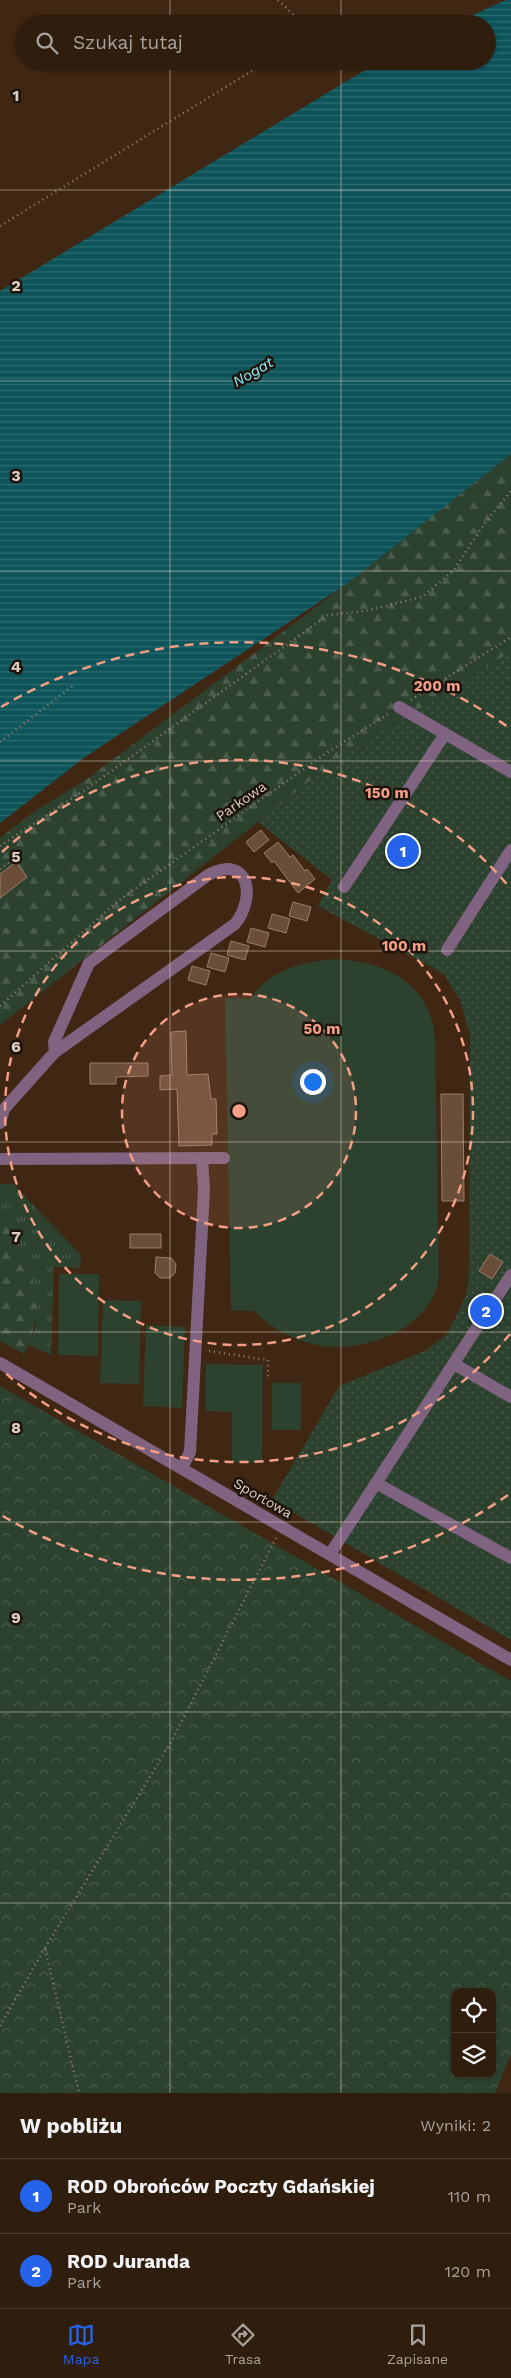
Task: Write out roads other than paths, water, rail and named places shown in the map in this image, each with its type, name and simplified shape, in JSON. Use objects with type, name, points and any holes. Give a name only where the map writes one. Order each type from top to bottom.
[{"type":"street","points":[[399,707],[511,772]]},
{"type":"street","points":[[344,887],[444,734]]},
{"type":"street","points":[[447,950],[511,850]]},
{"type":"street","points":[[0,1123],[4,1109],[56,1052],[235,924],[241,916],[247,900],[247,881],[242,874],[233,870],[223,869],[208,875],[89,964],[54,1042],[56,1052]]},
{"type":"street","points":[[0,1158],[224,1158]]},
{"type":"street","points":[[182,1468],[190,1452],[204,1190],[202,1158]]},
{"type":"street","points":[[330,1554],[511,1275]]},
{"type":"street","name":"Sportowa","points":[[0,1363],[511,1660]]},
{"type":"street","points":[[454,1364],[511,1397]]},
{"type":"street","points":[[376,1483],[511,1558]]},
{"type":"water","name":"Nogat","points":[[506,0],[511,0],[511,454],[348,583],[85,757],[0,823],[0,291],[365,70],[496,70],[496,15],[473,15]]},
{"type":"place","name":"ROD Obrońców Poczty Gdańskiej","points":[[403,851]]},
{"type":"place","name":"ROD Juranda","points":[[486,1311]]}]
